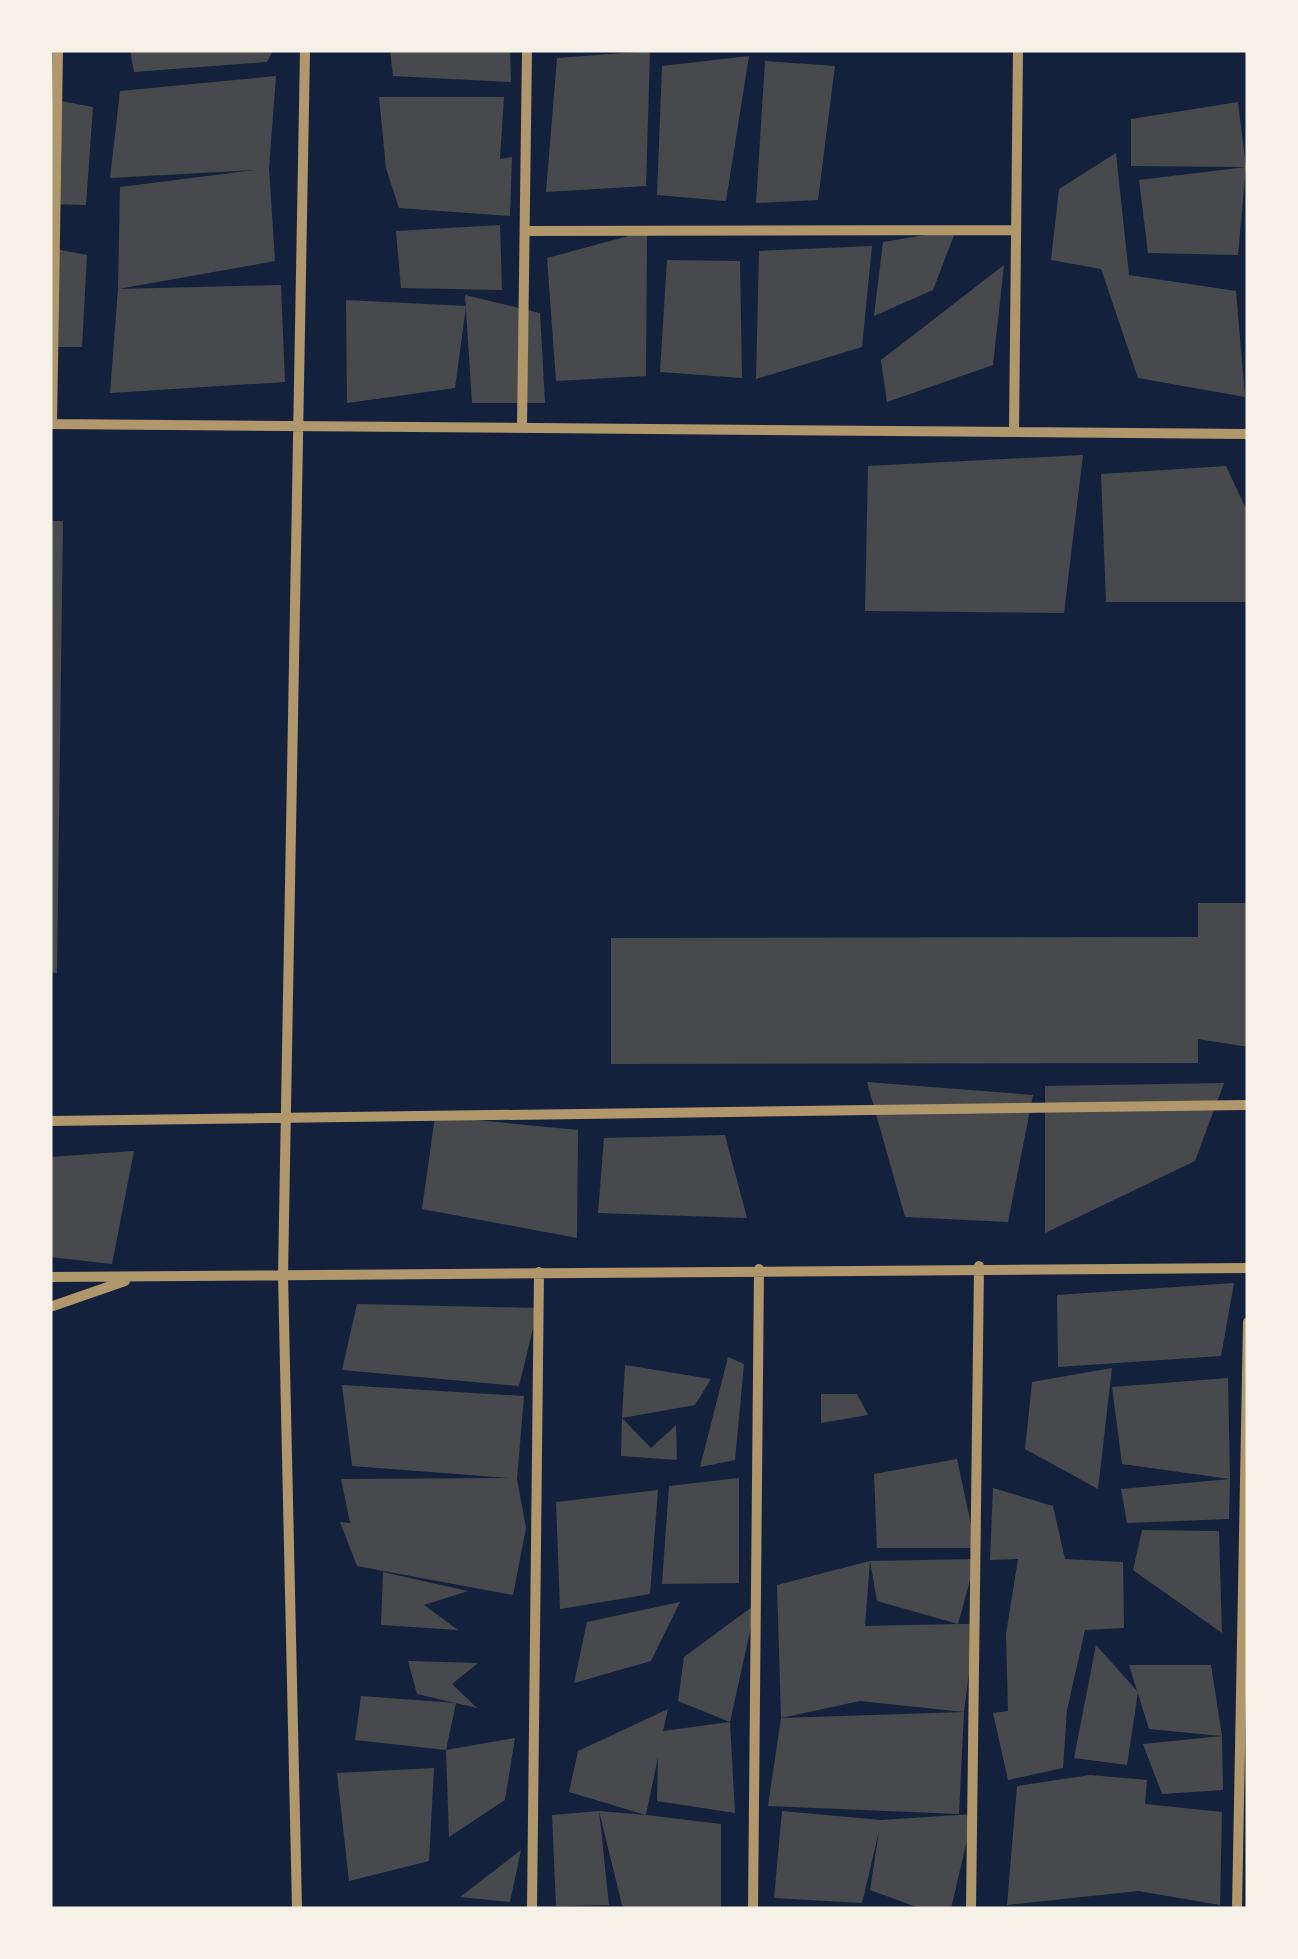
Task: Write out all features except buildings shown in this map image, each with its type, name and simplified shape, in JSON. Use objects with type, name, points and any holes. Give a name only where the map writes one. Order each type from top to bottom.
[{"type":"street","points":[[58,50],[51,424],[1248,434]]},
{"type":"street","points":[[297,1909],[283,1275],[305,50]]},
{"type":"street","points":[[522,428],[528,50]]},
{"type":"street","points":[[1014,432],[1018,50]]},
{"type":"street","points":[[525,231],[1016,230]]},
{"type":"street","points":[[50,1121],[1248,1105]]},
{"type":"street","points":[[971,1909],[979,1266]]},
{"type":"street","points":[[50,1277],[979,1266],[1248,1268]]},
{"type":"street","points":[[753,1909],[759,1269]]},
{"type":"street","points":[[532,1909],[538,1272]]},
{"type":"street","points":[[50,1306],[136,1277]]},
{"type":"street","points":[[1237,1909],[1243,1890],[1248,1322]]}]
